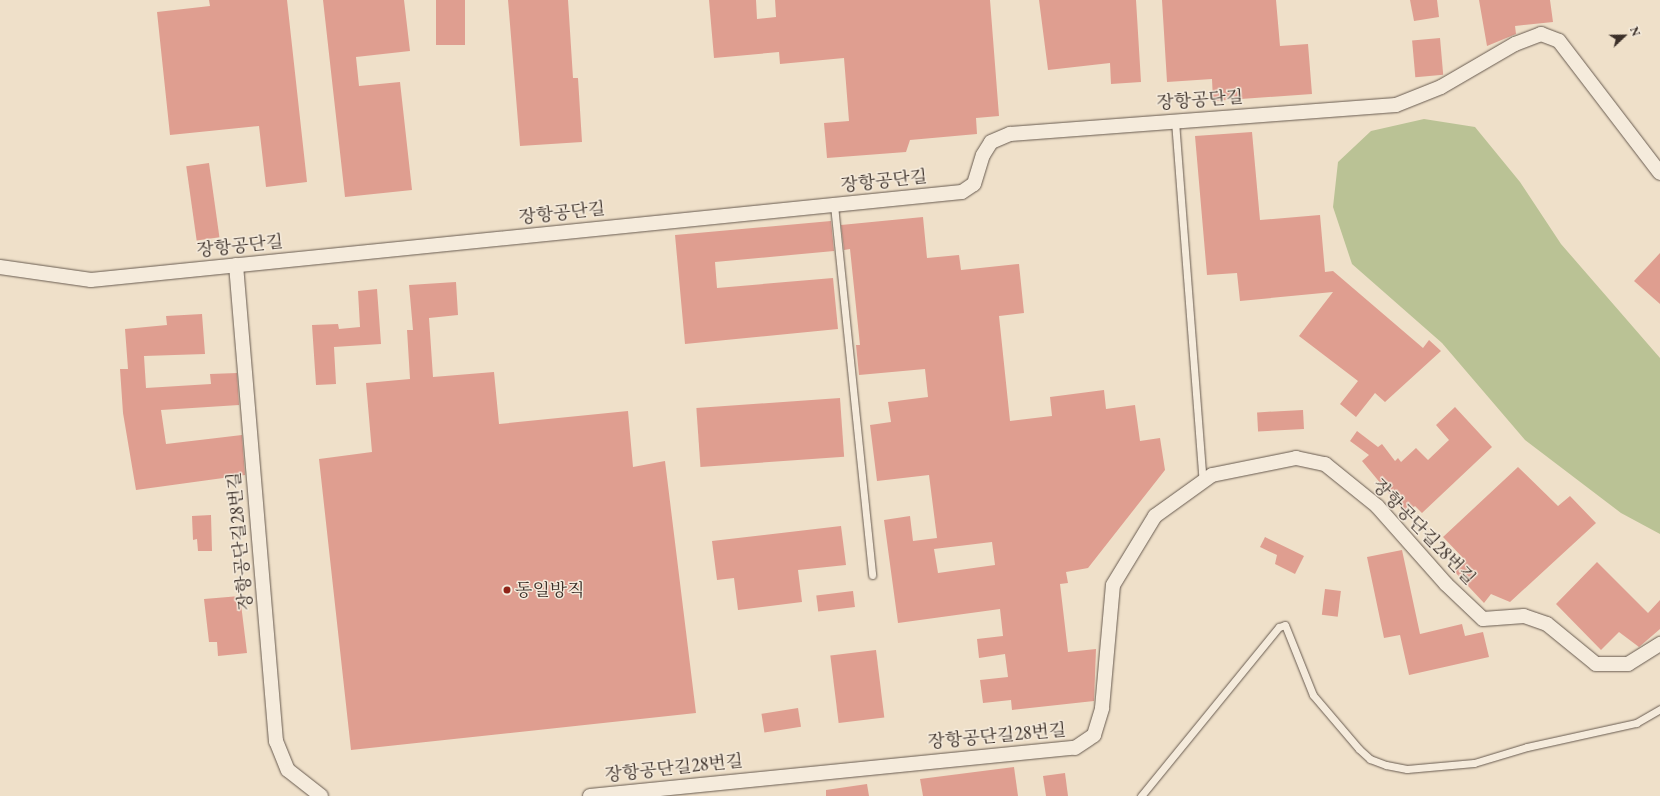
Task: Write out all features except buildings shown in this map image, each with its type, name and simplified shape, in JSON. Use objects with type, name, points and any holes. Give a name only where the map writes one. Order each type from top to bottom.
[{"type":"street","name":"장항공단길","points":[[0,267],[91,280],[962,192],[974,184],[983,155],[991,142],[1010,134],[1396,105],[1441,87],[1515,44],[1541,34],[1559,41],[1660,173]]},
{"type":"street","name":"장항공단길28번길","points":[[236,265],[276,741],[288,770],[320,796]]},
{"type":"street","name":"장항공단길28번길","points":[[590,796],[1075,748],[1094,735],[1102,708],[1113,585],[1155,516],[1212,475],[1296,458],[1325,464],[1377,506],[1446,584],[1483,619],[1524,616],[1547,624],[1596,664],[1628,664],[1660,644]]},
{"type":"lane","points":[[1175,121],[1203,481]]},
{"type":"lane","points":[[834,205],[872,575]]},
{"type":"lane","points":[[1141,796],[1279,627],[1285,625],[1313,695],[1358,749],[1370,759],[1386,765],[1407,769],[1474,763],[1527,747],[1636,723],[1660,709]]},
{"type":"green space","points":[[1424,119],[1475,127],[1520,182],[1561,244],[1660,358],[1660,534],[1621,513],[1525,440],[1442,343],[1352,264],[1333,207],[1338,162],[1371,131]]},
{"type":"place","name":"동일방직","points":[[507,590]]}]
